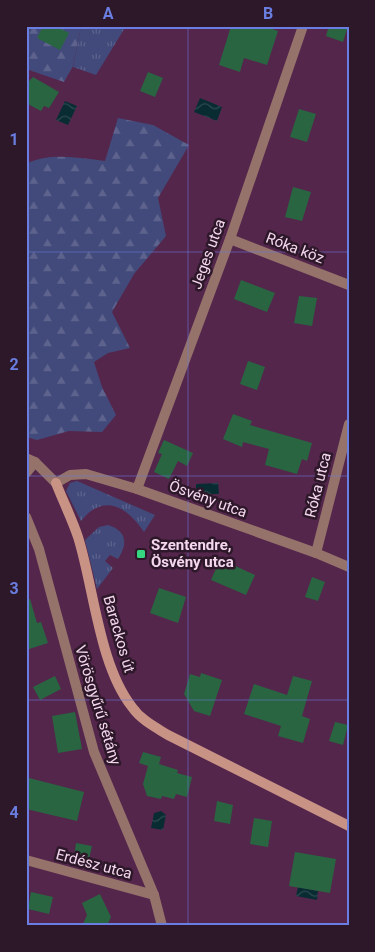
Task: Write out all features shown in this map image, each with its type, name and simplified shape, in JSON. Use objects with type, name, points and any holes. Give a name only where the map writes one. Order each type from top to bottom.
[{"type":"street","name":"Jeges utca","points":[[136,489],[230,239],[303,26]]},
{"type":"street","name":"Róka köz","points":[[230,239],[349,285]]},
{"type":"street","name":"Róka utca","points":[[316,553],[349,424]]},
{"type":"street","points":[[26,473],[31,460]]},
{"type":"street","name":"Barackos út","points":[[31,460],[56,483],[78,537],[109,660],[119,687],[132,708],[146,722],[168,735],[349,826]]},
{"type":"street","name":"Ösvény utca","points":[[56,483],[70,475],[86,474],[136,489],[316,553],[349,567]]},
{"type":"street","name":"Vörösgyűrű sétány","points":[[26,517],[39,549],[94,752],[154,895],[162,926]]},
{"type":"street","name":"Erdész utca","points":[[26,860],[154,895]]},
{"type":"green space","points":[[30,26],[81,26],[73,66],[64,82],[26,69],[26,44]]},
{"type":"green space","points":[[81,26],[126,26],[96,75],[73,67]]},
{"type":"green space","points":[[118,118],[153,125],[189,145],[158,198],[166,236],[134,274],[112,312],[130,348],[108,353],[94,362],[102,387],[116,415],[102,432],[69,431],[37,440],[26,437],[26,164],[35,160],[55,157],[75,157],[105,161]]},
{"type":"green space","points":[[77,481],[155,515],[144,532],[130,516],[115,506],[98,507],[81,521],[66,491],[70,483]]},
{"type":"green space","points":[[108,525],[122,534],[124,543],[118,559],[110,555],[105,561],[113,568],[97,589],[85,540],[99,527]]},
{"type":"water","points":[[200,98],[222,107],[217,121],[194,112]]},
{"type":"water","points":[[65,101],[77,106],[68,125],[56,120]]},
{"type":"water","points":[[218,483],[219,494],[196,495],[196,484]]},
{"type":"water","points":[[161,811],[166,815],[163,830],[151,828],[154,813]]},
{"type":"water","points":[[298,887],[318,891],[317,900],[296,896]]},
{"type":"building","points":[[43,26],[55,26],[69,33],[60,50],[37,38]]},
{"type":"building","points":[[231,26],[264,26],[278,31],[267,65],[244,58],[240,72],[219,65]]},
{"type":"building","points":[[329,26],[348,26],[343,42],[326,36]]},
{"type":"building","points":[[148,72],[163,78],[155,97],[140,91]]},
{"type":"building","points":[[33,77],[59,92],[49,108],[44,106],[41,111],[26,103],[26,84]]},
{"type":"building","points":[[299,109],[316,114],[307,142],[290,137]]},
{"type":"building","points":[[293,187],[311,192],[302,221],[285,217]]},
{"type":"building","points":[[241,280],[275,293],[267,312],[234,299]]},
{"type":"building","points":[[299,296],[317,298],[312,326],[294,323]]},
{"type":"building","points":[[248,361],[265,367],[257,390],[240,384]]},
{"type":"building","points":[[233,414],[252,421],[250,425],[312,443],[307,461],[302,459],[297,474],[265,465],[269,449],[243,442],[242,447],[223,439]]},
{"type":"building","points":[[164,440],[193,453],[187,466],[178,461],[169,479],[154,472],[162,454],[158,453]]},
{"type":"building","points":[[220,559],[255,575],[246,595],[211,580]]},
{"type":"building","points":[[312,577],[325,582],[318,601],[305,597]]},
{"type":"building","points":[[159,588],[186,597],[178,623],[150,613]]},
{"type":"building","points":[[30,599],[37,623],[41,622],[48,643],[29,649],[26,642],[26,600]]},
{"type":"building","points":[[201,673],[222,680],[210,716],[194,711],[184,694],[190,674],[200,677]]},
{"type":"building","points":[[55,676],[61,689],[40,700],[33,687]]},
{"type":"building","points":[[293,676],[312,681],[302,716],[310,719],[303,743],[278,736],[281,726],[244,714],[254,684],[287,695]]},
{"type":"building","points":[[75,712],[82,749],[58,753],[52,716]]},
{"type":"building","points":[[335,722],[348,725],[343,745],[329,741]]},
{"type":"building","points":[[143,752],[161,757],[159,764],[178,770],[177,773],[192,777],[187,797],[176,794],[174,799],[162,796],[161,799],[147,796],[143,784],[148,766],[139,763]]},
{"type":"building","points":[[29,778],[84,792],[77,821],[26,809]]},
{"type":"building","points":[[217,801],[233,805],[230,824],[214,821]]},
{"type":"building","points":[[254,818],[272,821],[268,847],[250,844]]},
{"type":"building","points":[[76,843],[92,846],[89,859],[74,856]]},
{"type":"building","points":[[295,852],[336,859],[330,893],[289,886]]},
{"type":"building","points":[[31,892],[53,897],[49,914],[28,909]]},
{"type":"building","points":[[100,894],[111,917],[107,926],[82,926],[87,915],[82,903]]},
{"type":"place","name":"Szentendre, Ösvény utca","points":[[141,554]]}]
